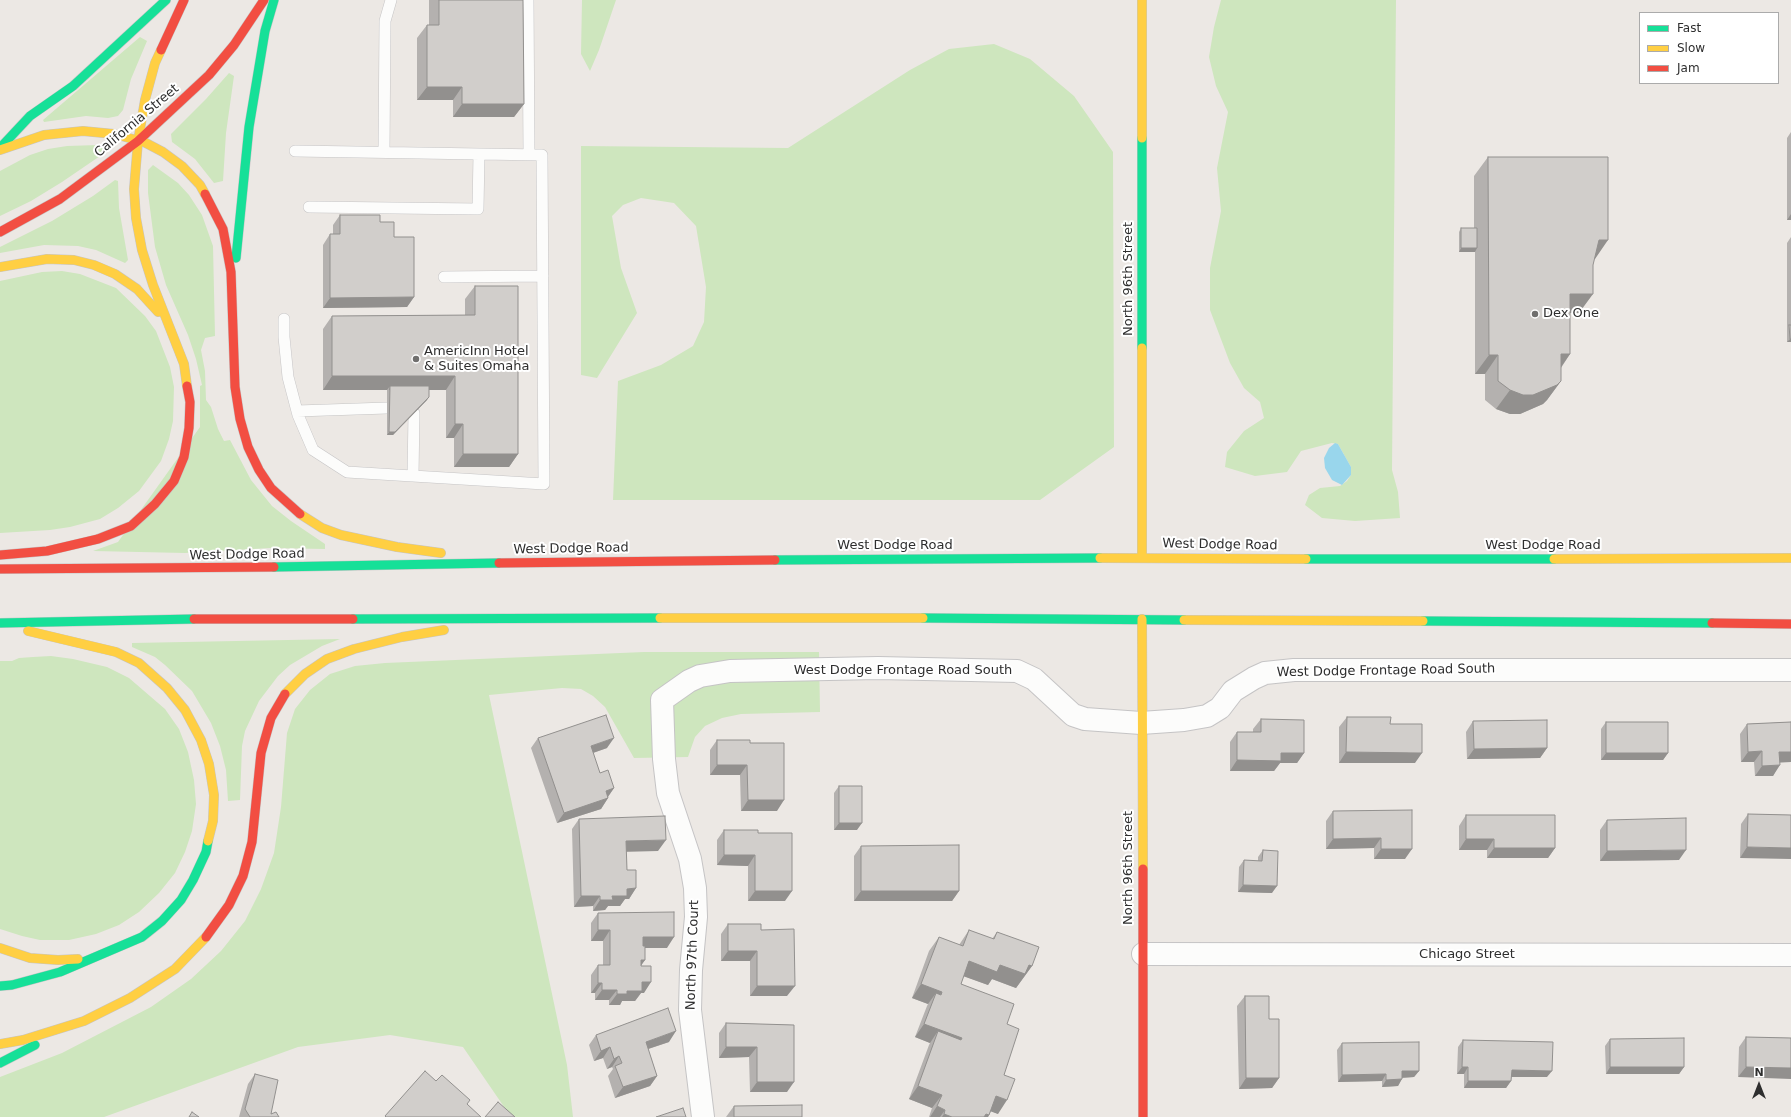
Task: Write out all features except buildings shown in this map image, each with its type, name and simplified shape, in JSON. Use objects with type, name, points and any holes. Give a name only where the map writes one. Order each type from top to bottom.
[{"type":"main road","points":[[0,149],[30,116],[73,86],[166,0]]},
{"type":"main road","points":[[0,555],[47,551],[98,539],[131,526],[155,504],[174,481],[184,457],[189,428],[190,402],[184,364],[153,285],[142,250],[136,218],[134,189],[138,141],[145,100],[155,64],[184,0]]},
{"type":"main road","name":"California Street","points":[[0,232],[60,199],[138,141],[176,108],[209,75],[234,45],[264,0]]},
{"type":"main road","points":[[232,315],[240,208],[249,127],[265,31],[274,0]]},
{"type":"main road","name":"North 96th Street","points":[[1142,0],[1142,558]]},
{"type":"main road","points":[[0,149],[44,135],[83,131],[114,134],[138,141],[163,152],[182,166],[200,186],[223,229],[230,272],[235,387],[240,419],[248,447],[259,470],[271,488],[286,504],[300,515],[322,528],[341,535],[397,547],[512,563]]},
{"type":"main road","points":[[0,267],[47,260],[74,260],[94,265],[115,274],[138,289],[154,306],[170,329]]},
{"type":"main road","name":"West Dodge Road","points":[[0,569],[183,569],[512,563],[1142,558],[1397,560],[1791,558]]},
{"type":"main road","points":[[0,624],[182,620],[925,618],[1791,624]]},
{"type":"main road","name":"North 96th Street","points":[[1142,619],[1141,723],[1143,1117]]},
{"type":"main road","points":[[0,1063],[130,998],[175,969],[208,935],[229,906],[243,876],[252,842],[261,753],[271,718],[285,694],[305,674],[326,659],[354,649],[402,637],[510,620]]},
{"type":"main road","points":[[0,624],[92,645],[116,652],[138,663],[167,688],[185,710],[201,740],[209,764],[214,795],[213,821],[206,852],[193,880],[181,900],[162,922],[142,937],[60,972],[12,985],[0,986]]},
{"type":"main road","points":[[0,948],[30,958],[58,960],[86,958],[112,951]]},
{"type":"main road","points":[[0,1044],[23,1040],[84,1021]]},
{"type":"street","name":"West Dodge Frontage Road South","points":[[662,700],[689,681],[700,676],[730,671],[878,668],[1001,670],[1027,674],[1046,688],[1065,708],[1079,717],[1085,719],[1141,723],[1184,720],[1207,716],[1220,708],[1233,691],[1254,678],[1265,673],[1294,670],[1791,670]]},
{"type":"street","name":"North 97th Court","points":[[662,700],[664,759],[668,792],[690,859],[695,888],[696,917],[691,970],[690,1010],[703,1117]]},
{"type":"street","name":"Chicago Street","points":[[1143,954],[1791,955]]},
{"type":"lane","points":[[384,152],[385,22],[391,0]]},
{"type":"lane","points":[[528,0],[529,155]]},
{"type":"lane","points":[[284,319],[284,337],[288,377],[297,411],[313,450],[347,472],[544,484],[542,155],[294,151]]},
{"type":"lane","points":[[310,207],[478,209],[479,154]]},
{"type":"lane","points":[[444,277],[543,276]]},
{"type":"lane","points":[[297,411],[387,408]]},
{"type":"lane","points":[[412,476],[414,413]]},
{"type":"green space","points":[[582,0],[616,0],[599,50],[590,71],[581,54]]},
{"type":"green space","points":[[1221,0],[1396,0],[1392,470],[1398,492],[1400,518],[1355,521],[1322,518],[1305,505],[1309,495],[1320,488],[1340,486],[1347,481],[1351,475],[1351,467],[1338,444],[1332,443],[1301,451],[1287,472],[1255,476],[1225,467],[1227,452],[1244,431],[1264,418],[1260,402],[1244,388],[1230,363],[1210,310],[1210,268],[1221,211],[1217,168],[1228,112],[1216,86],[1209,57],[1214,27]]},
{"type":"green space","points":[[140,37],[147,41],[131,79],[123,110],[118,116],[108,118],[86,116],[44,122],[43,120]]},
{"type":"green space","points":[[994,44],[1030,59],[1074,96],[1113,152],[1114,447],[1040,500],[613,500],[618,381],[661,365],[693,346],[704,322],[706,287],[696,226],[674,203],[641,198],[623,205],[612,216],[621,268],[637,313],[597,378],[581,375],[581,146],[788,148],[910,70],[949,49]]},
{"type":"green space","points":[[229,73],[234,76],[226,133],[223,181],[214,183],[195,159],[172,142],[171,134],[206,99]]},
{"type":"green space","points":[[67,146],[103,146],[107,151],[31,201],[0,216],[0,171],[30,155],[48,149]]},
{"type":"green space","points":[[153,165],[178,183],[189,195],[202,215],[213,246],[215,336],[205,338],[201,350],[205,371],[206,400],[211,407],[218,429],[224,441],[230,440],[251,480],[272,506],[325,544],[325,549],[270,548],[185,553],[93,551],[118,542],[200,427],[200,386],[202,385],[196,359],[188,335],[166,285],[155,247],[148,193],[148,170]]},
{"type":"green space","points":[[115,180],[118,181],[119,208],[128,260],[125,263],[96,250],[78,246],[44,245],[0,253],[0,247],[52,221],[93,196]]},
{"type":"green space","points":[[62,271],[80,274],[116,288],[145,316],[156,331],[170,367],[174,387],[173,421],[169,439],[161,461],[139,491],[118,508],[100,519],[70,527],[50,530],[0,533],[0,281],[42,272]]},
{"type":"green space","points":[[340,639],[322,646],[290,665],[278,676],[259,701],[245,731],[242,746],[240,800],[228,801],[226,770],[220,746],[211,723],[192,691],[155,657],[132,647],[132,643]]},
{"type":"green space","points":[[644,652],[819,652],[820,712],[741,714],[722,718],[705,726],[695,737],[688,757],[634,758],[605,707],[593,696],[581,689],[562,688],[489,695],[567,1065],[573,1117],[511,1117],[463,1047],[390,1035],[298,1047],[104,1117],[0,1117],[0,1077],[62,1053],[151,1007],[191,979],[221,951],[245,921],[261,889],[274,853],[281,807],[287,733],[295,709],[310,690],[330,674],[355,666],[385,663]]},
{"type":"green space","points":[[51,656],[73,659],[107,667],[129,678],[165,709],[179,729],[188,752],[194,780],[196,804],[192,831],[185,852],[175,873],[159,893],[139,912],[119,925],[96,934],[69,940],[40,940],[0,929],[0,661]]},
{"type":"water","points":[[1335,443],[1338,444],[1351,467],[1351,475],[1342,485],[1332,480],[1325,468],[1324,458],[1329,448]]},
{"type":"traffic: fast","points":[[0,148],[30,116],[73,86],[166,0]]},
{"type":"traffic: fast","points":[[236,258],[249,127],[265,31],[274,0]]},
{"type":"traffic: fast","points":[[1142,138],[1142,348]]},
{"type":"traffic: fast","points":[[775,560],[1100,558]]},
{"type":"traffic: fast","points":[[1306,559],[1554,559]]},
{"type":"traffic: fast","points":[[274,567],[499,563]]},
{"type":"traffic: fast","points":[[353,619],[660,618]]},
{"type":"traffic: fast","points":[[923,618],[1184,620]]},
{"type":"traffic: fast","points":[[0,623],[194,619]]},
{"type":"traffic: fast","points":[[1423,621],[1712,623]]},
{"type":"traffic: fast","points":[[0,986],[12,985],[60,972],[142,937],[162,921],[181,900],[193,880],[206,852],[208,841]]},
{"type":"traffic: fast","points":[[0,1063],[35,1045]]},
{"type":"traffic: slow","points":[[1142,0],[1142,138]]},
{"type":"traffic: slow","points":[[161,50],[155,63],[145,100],[138,141],[134,189],[136,218],[142,250],[153,285],[184,364],[187,386]]},
{"type":"traffic: slow","points":[[0,150],[44,135],[83,131],[114,134],[144,142],[163,152],[182,166],[200,185],[205,194]]},
{"type":"traffic: slow","points":[[0,267],[47,259],[74,260],[94,265],[115,274],[137,289],[158,312]]},
{"type":"traffic: slow","points":[[1142,348],[1142,558]]},
{"type":"traffic: slow","points":[[300,514],[322,528],[341,535],[397,547],[441,553]]},
{"type":"traffic: slow","points":[[1100,558],[1306,559]]},
{"type":"traffic: slow","points":[[1554,559],[1791,558]]},
{"type":"traffic: slow","points":[[660,618],[923,618]]},
{"type":"traffic: slow","points":[[1142,619],[1143,869]]},
{"type":"traffic: slow","points":[[1184,620],[1423,621]]},
{"type":"traffic: slow","points":[[285,694],[305,674],[327,659],[354,649],[402,637],[444,630]]},
{"type":"traffic: slow","points":[[28,631],[116,652],[139,663],[167,688],[185,710],[201,740],[209,764],[214,795],[213,821],[208,841]]},
{"type":"traffic: slow","points":[[0,1044],[23,1040],[84,1021],[130,998],[175,969],[206,937]]},
{"type":"traffic: slow","points":[[0,948],[30,958],[58,960],[78,959]]},
{"type":"traffic: jam","points":[[161,50],[184,0]]},
{"type":"traffic: jam","points":[[0,232],[60,199],[138,141],[209,75],[234,45],[264,0]]},
{"type":"traffic: jam","points":[[205,194],[223,229],[231,272],[235,387],[240,419],[248,447],[259,470],[271,488],[300,514]]},
{"type":"traffic: jam","points":[[0,555],[47,551],[98,539],[131,526],[155,504],[174,481],[184,457],[189,428],[190,402],[187,386]]},
{"type":"traffic: jam","points":[[499,563],[775,560]]},
{"type":"traffic: jam","points":[[0,569],[274,567]]},
{"type":"traffic: jam","points":[[194,619],[353,619]]},
{"type":"traffic: jam","points":[[1712,623],[1791,624]]},
{"type":"traffic: jam","points":[[206,937],[229,905],[243,876],[252,842],[261,753],[271,718],[285,694]]},
{"type":"traffic: jam","points":[[1143,869],[1143,1117]]},
{"type":"place","name":"Dex One","points":[[1535,314]]},
{"type":"place","name":"AmericInn Hotel & Suites Omaha","points":[[416,359]]}]
